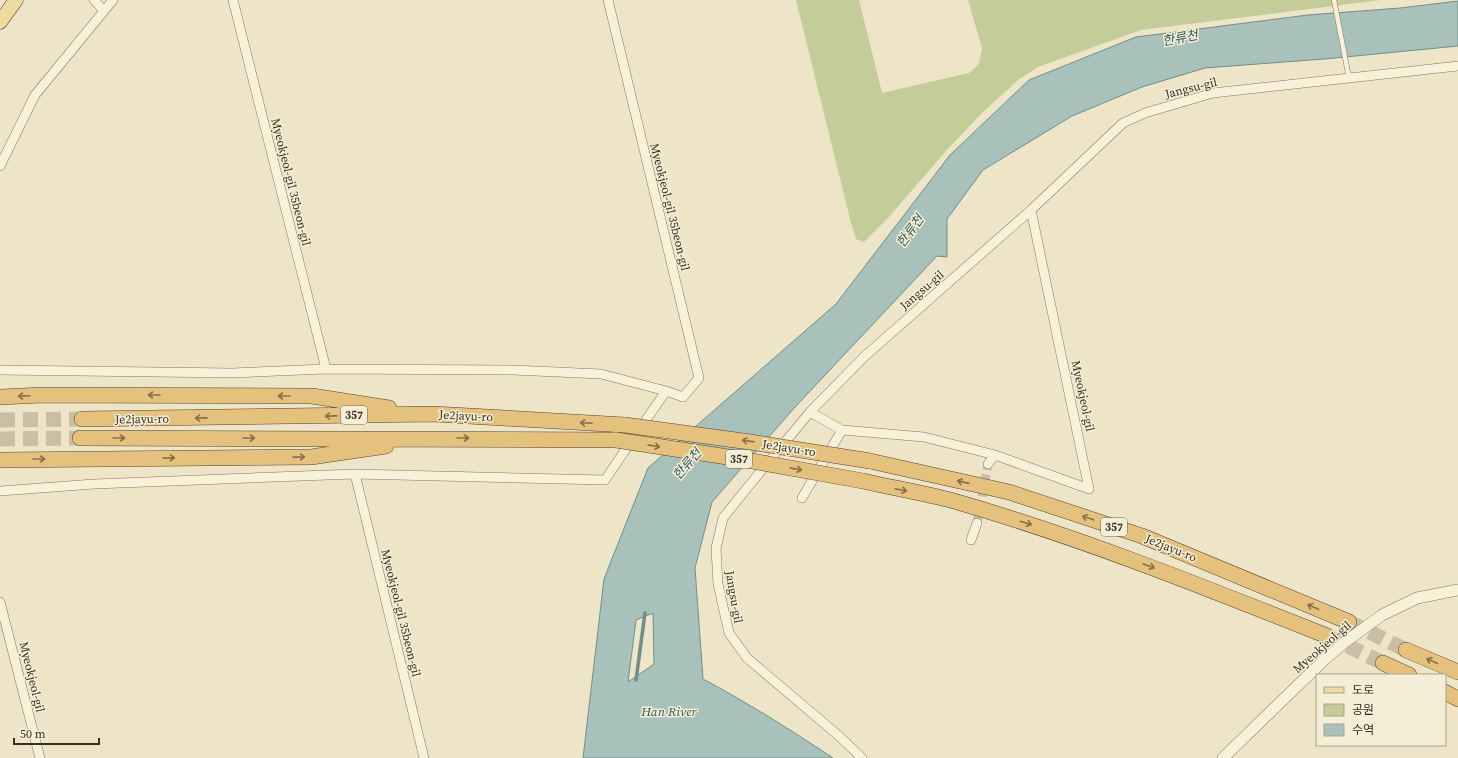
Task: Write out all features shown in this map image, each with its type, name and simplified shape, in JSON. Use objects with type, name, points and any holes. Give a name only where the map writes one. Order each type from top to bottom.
[{"type":"highway","points":[[0,397],[42,395],[312,396],[434,414]]},
{"type":"highway","name":"Je2jayu-ro","points":[[82,420],[434,414],[625,425],[750,442],[870,461],[1009,492],[1142,536],[1348,622]]},
{"type":"highway","points":[[80,438],[440,438]]},
{"type":"highway","points":[[0,460],[311,457],[440,438]]},
{"type":"highway","name":"Je2jayu-ro","points":[[440,438],[616,440],[741,459],[952,501],[1049,530],[1154,567],[1327,636]]},
{"type":"highway","points":[[1406,650],[1458,672]]},
{"type":"highway","points":[[1383,663],[1407,674]]},
{"type":"highway","points":[[1446,693],[1458,699]]},
{"type":"main road","points":[[0,22],[16,0]]},
{"type":"street","points":[[94,0],[104,11]]},
{"type":"street","points":[[0,166],[35,96],[113,0]]},
{"type":"street","name":"Myeokjeol-gil 35beon-gil","points":[[233,0],[326,369]]},
{"type":"street","name":"Myeokjeol-gil 35beon-gil","points":[[608,0],[699,378],[684,397],[666,391]]},
{"type":"street","name":"Jangsu-gil","points":[[862,758],[839,736],[747,658],[729,633],[718,584],[716,548],[723,518],[810,412],[865,356],[1031,210],[1123,123],[1145,113],[1213,94],[1458,66]]},
{"type":"street","name":"Myeokjeol-gil","points":[[995,454],[1089,489],[1031,210]]},
{"type":"street","points":[[0,370],[232,373],[326,369],[512,370],[601,374],[666,391],[605,480],[355,474],[102,484],[0,492]]},
{"type":"street","points":[[810,412],[842,430],[924,436],[995,454],[988,464]]},
{"type":"street","points":[[802,498],[842,430]]},
{"type":"street","name":"Myeokjeol-gil 35beon-gil","points":[[355,474],[424,758]]},
{"type":"street","points":[[971,540],[977,523]]},
{"type":"street","name":"Myeokjeol-gil","points":[[1223,758],[1325,659],[1382,614],[1417,598],[1458,590]]},
{"type":"street","name":"Myeokjeol-gil","points":[[0,602],[40,758]]},
{"type":"lane","points":[[1334,0],[1349,78]]},
{"type":"green space","points":[[796,0],[859,0],[882,93],[969,73],[979,64],[982,48],[968,0],[1381,0],[1141,30],[1038,67],[1018,80],[981,114],[945,152],[888,218],[864,242],[856,239],[851,223]]},
{"type":"water","name":"Han River","points":[[1458,1],[1458,46],[1324,59],[1205,68],[1142,87],[1072,116],[983,170],[947,219],[947,257],[937,256],[796,406],[712,502],[695,568],[703,679],[769,717],[833,758],[583,758],[604,579],[648,468],[836,304],[950,155],[1029,80],[1136,37],[1308,15],[1400,8]],"holes":[[[653,613],[654,664],[628,682],[636,620]]]},
{"type":"waterway","name":"한류천","points":[[636,680],[645,613]]},
{"type":"tunnel","points":[[0,420],[82,419]]},
{"type":"tunnel","points":[[0,439],[80,438]]},
{"type":"tunnel","points":[[977,523],[988,464]]},
{"type":"tunnel","points":[[1349,622],[1406,650]]},
{"type":"tunnel","points":[[1327,636],[1383,663]]}]
